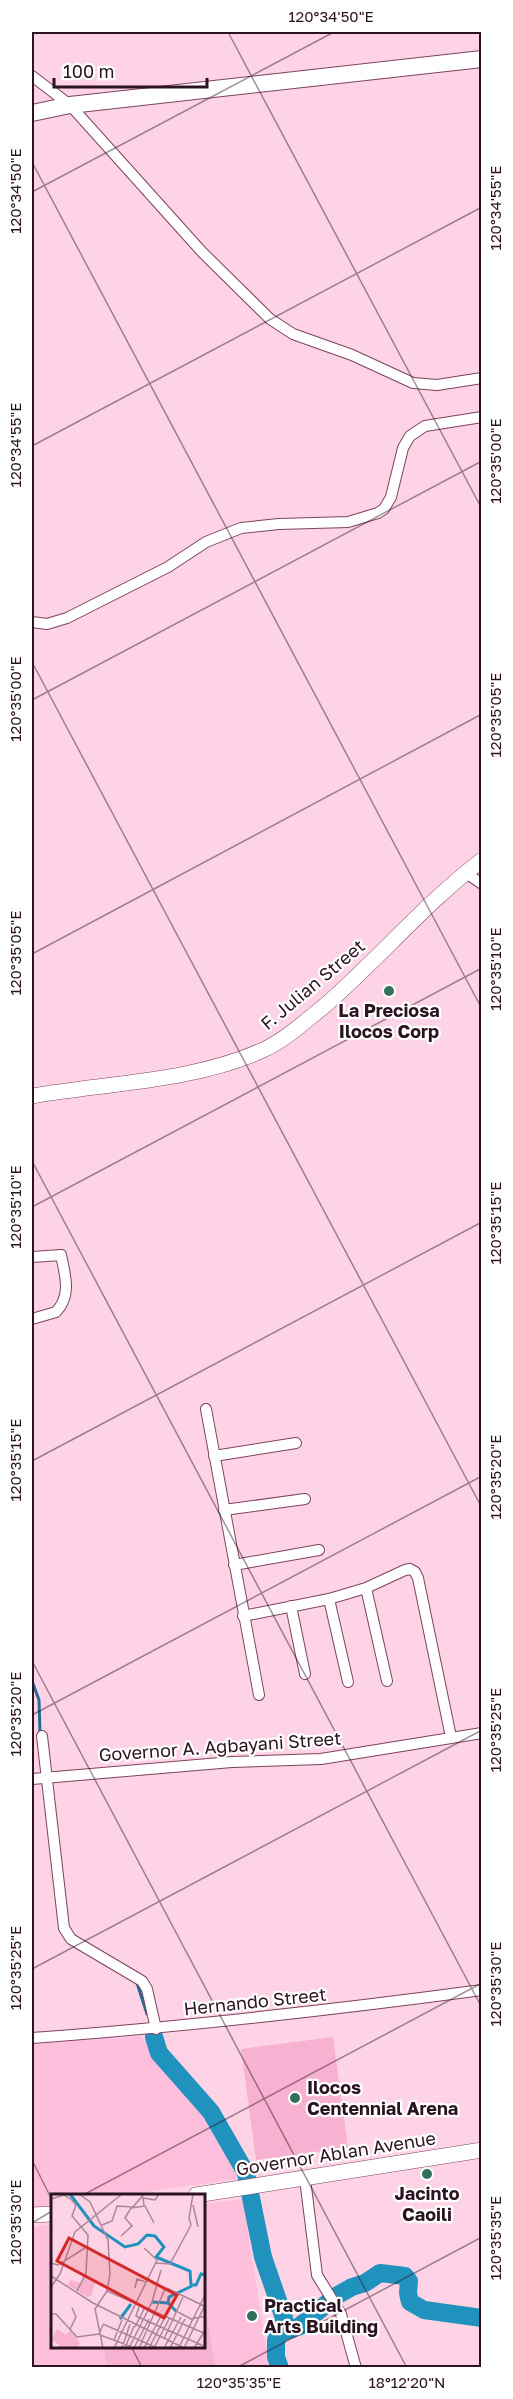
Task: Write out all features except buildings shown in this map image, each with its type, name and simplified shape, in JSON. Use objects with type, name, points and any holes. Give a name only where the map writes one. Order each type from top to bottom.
[{"type":"main road","points":[[32,113],[70,105],[482,59]]},
{"type":"street","points":[[32,76],[70,105],[211,261],[270,319],[292,334],[352,355],[413,383],[437,385],[482,378]]},
{"type":"street","points":[[32,622],[46,624],[67,618],[168,567],[206,542],[240,528],[279,524],[348,522],[378,513],[384,509],[392,497],[404,448],[410,436],[425,426],[482,417]]},
{"type":"street","name":"F. Julian Street","points":[[32,1096],[181,1074],[225,1063],[263,1050],[294,1031],[354,981],[482,860]]},
{"type":"street","points":[[466,873],[482,885]]},
{"type":"street","points":[[32,1257],[61,1255],[67,1287],[65,1298],[56,1312],[32,1319]]},
{"type":"street","points":[[206,1409],[259,1695]]},
{"type":"street","points":[[214,1456],[296,1443]]},
{"type":"street","points":[[224,1510],[305,1499]]},
{"type":"street","points":[[234,1564],[319,1550]]},
{"type":"street","points":[[243,1616],[329,1599],[366,1588],[410,1569],[418,1578],[451,1737]]},
{"type":"street","points":[[366,1588],[387,1681]]},
{"type":"street","points":[[329,1599],[348,1682]]},
{"type":"street","points":[[291,1606],[305,1674]]},
{"type":"street","name":"Governor A. Agbayani Street","points":[[32,1779],[232,1762],[321,1759],[482,1732]]},
{"type":"street","points":[[42,1736],[64,1928],[70,1939],[142,1981],[147,1989],[156,2029]]},
{"type":"street","name":"Hernando Street","points":[[32,2038],[156,2029],[326,2011],[482,1990]]},
{"type":"street","name":"Governor Ablan Avenue","points":[[203,2194],[482,2150]]},
{"type":"street","points":[[305,2179],[317,2275],[341,2314],[356,2367]]},
{"type":"street","points":[[32,2215],[51,2214]]},
{"type":"shaded area","points":[[141,2036],[229,2145],[243,2178],[131,2194],[51,2194],[51,2205],[32,2208],[32,2044]]},
{"type":"shaded area","name":"Ilocos Centennial Arena","points":[[333,2037],[348,2148],[256,2160],[241,2049]]},
{"type":"shaded area","points":[[243,2199],[269,2367],[32,2367],[32,2227],[51,2224],[51,2348],[206,2348],[206,2204]]},
{"type":"shaded area","points":[[206,2310],[215,2366],[107,2367],[104,2348],[206,2348]]},
{"type":"waterway","points":[[32,1681],[39,1700],[40,1733]]},
{"type":"waterway","points":[[137,1983],[147,2014]]},
{"type":"waterway","points":[[154,2037],[159,2053],[211,2112],[246,2173],[263,2257],[284,2318],[281,2333],[276,2340],[276,2357],[280,2368]]},
{"type":"waterway","points":[[281,2333],[300,2326],[336,2296],[365,2283],[380,2273],[405,2276],[409,2281],[410,2302],[424,2310],[482,2318]]},
{"type":"place","name":"La Preciosa Ilocos Corp","points":[[389,991]]},
{"type":"place","name":"Ilocos Centennial Arena","points":[[295,2098]]},
{"type":"place","name":"Jacinto Caoili","points":[[427,2174]]},
{"type":"place","name":"Practical Arts Building","points":[[252,2316]]}]
